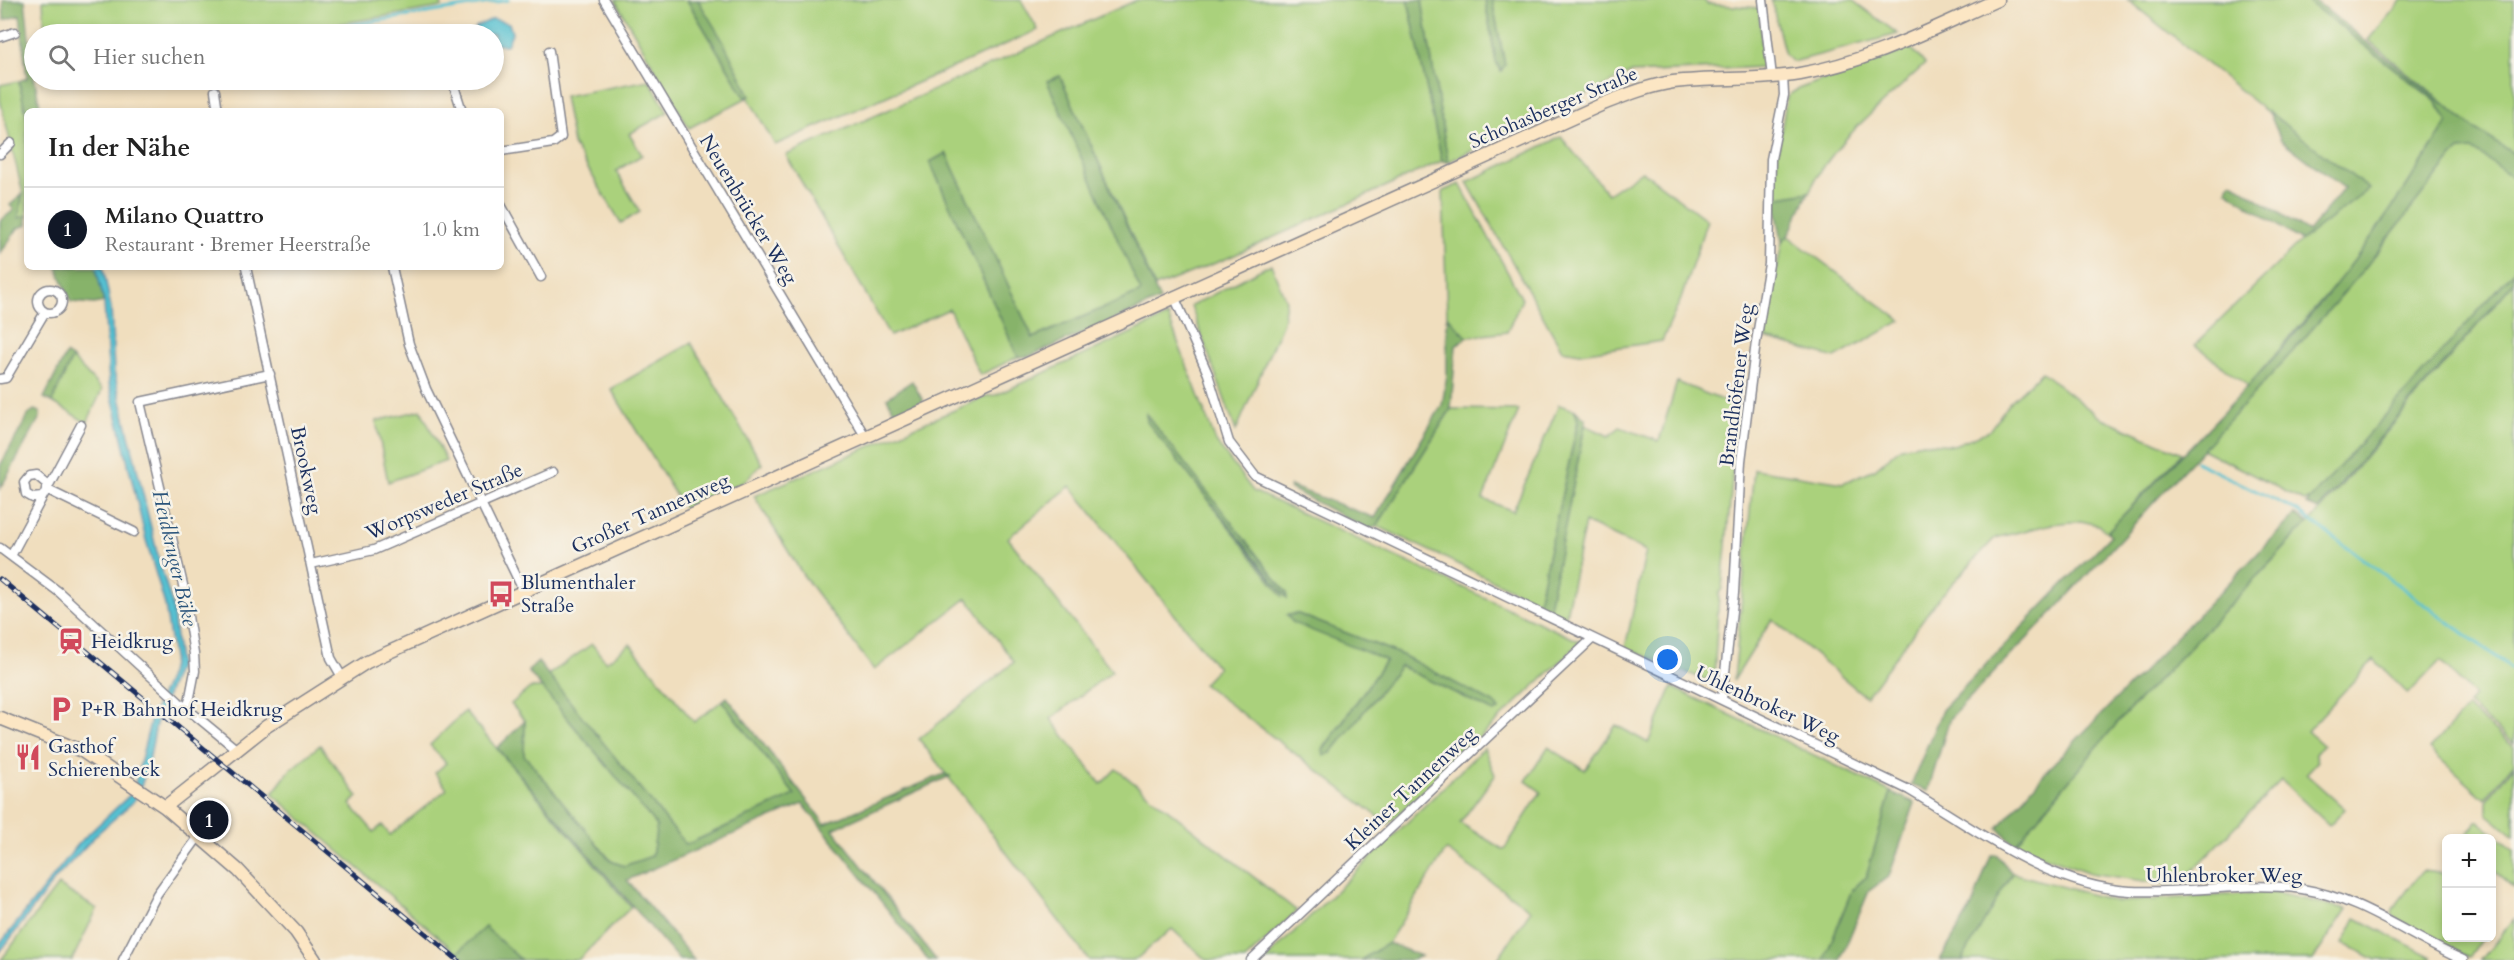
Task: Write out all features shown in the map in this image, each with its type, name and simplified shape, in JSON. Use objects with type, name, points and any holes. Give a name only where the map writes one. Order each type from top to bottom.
[{"type":"street","name":"Neuenbrücker Weg","points":[[604,0],[865,436]]},
{"type":"street","name":"Brandhöfener Weg","points":[[1722,699],[1734,593],[1741,461],[1756,342],[1769,264],[1771,159],[1784,95],[1763,0]]},
{"type":"street","name":"Schohasberger Straße","points":[[1174,296],[1637,90],[1673,82],[1778,76],[1834,66],[1872,53],[1997,0]]},
{"type":"street","points":[[0,38],[15,32]]},
{"type":"street","points":[[504,151],[553,143],[561,137],[549,51]]},
{"type":"street","points":[[455,90],[461,108]]},
{"type":"street","points":[[215,91],[218,108]]},
{"type":"street","points":[[0,154],[11,143]]},
{"type":"street","points":[[504,210],[541,277]]},
{"type":"street","name":"Brookweg","points":[[247,270],[331,658],[342,677]]},
{"type":"street","points":[[393,270],[412,354],[426,389],[523,590]]},
{"type":"street","name":"Großer Tannenweg","points":[[165,807],[236,749],[290,710],[367,662],[1174,296]]},
{"type":"street","name":"Uhlenbroker Weg","points":[[1174,296],[1208,374],[1229,442],[1255,476],[1909,790],[1995,843],[2078,880],[2129,891],[2238,887],[2302,889],[2356,906],[2463,960]]},
{"type":"street","points":[[0,379],[6,378],[45,312]]},
{"type":"street","points":[[188,707],[195,671],[192,642],[183,585],[140,402],[270,374]]},
{"type":"street","points":[[11,556],[81,424]]},
{"type":"street","name":"Worpsweder Straße","points":[[310,564],[374,550],[553,472]]},
{"type":"street","points":[[45,490],[134,532]]},
{"type":"street","points":[[0,548],[59,592],[179,702],[188,707],[236,749]]},
{"type":"street","name":"Kleiner Tannenweg","points":[[1251,960],[1592,639]]},
{"type":"street","points":[[0,718],[82,751],[165,807],[238,870],[296,932],[315,960]]},
{"type":"street","points":[[123,960],[157,894],[199,836]]},
{"type":"green space","points":[[3,0],[25,0],[28,24],[24,24],[24,51],[20,15],[4,20]]},
{"type":"green space","points":[[43,0],[440,0],[442,7],[337,24],[44,24]]},
{"type":"green space","points":[[615,0],[687,0],[745,97],[750,96],[745,84],[698,0],[1021,0],[1038,30],[775,145],[748,97],[689,128]]},
{"type":"green space","points":[[687,0],[698,0],[723,41],[750,96],[745,97]]},
{"type":"green space","points":[[1137,0],[1408,0],[1442,161],[1228,258],[1155,287],[1060,76],[1047,81],[1142,292],[1033,338],[946,153],[930,162],[1018,357],[980,375],[949,309],[890,336],[786,155]]},
{"type":"green space","points":[[1408,0],[1422,0],[1448,162],[1442,161]]},
{"type":"green space","points":[[1422,0],[1485,0],[1496,62],[1505,65],[1492,0],[1704,0],[1707,4],[1759,8],[1763,67],[1630,73],[1448,162]]},
{"type":"green space","points":[[1485,0],[1492,0],[1505,65],[1501,71],[1496,62]]},
{"type":"green space","points":[[1771,0],[1852,0],[1898,34],[1793,62],[1785,55]]},
{"type":"green space","points":[[2128,0],[2306,0],[2435,101],[2448,122],[2391,210],[2339,281],[2248,386],[2195,345],[2301,241],[2369,189],[2267,112]]},
{"type":"green space","points":[[2306,0],[2314,0],[2475,129],[2514,154],[2514,178],[2472,149],[2460,150],[2448,162],[2360,274],[2293,351],[2054,611],[1950,718],[1928,791],[1911,785],[1942,710],[2111,535],[2107,532],[2284,346],[2368,242],[2448,122],[2435,100]]},
{"type":"green space","points":[[2402,0],[2514,0],[2514,154],[2475,129],[2368,40]]},
{"type":"green space","points":[[1911,48],[1925,64],[1845,139],[1819,173],[1809,192],[1774,198],[1777,156],[1787,96],[1798,89]]},
{"type":"green space","points":[[1060,76],[1160,300],[1030,356],[1018,357],[930,162],[946,153],[1033,338],[1141,292],[1047,81]]},
{"type":"green space","points":[[24,79],[24,90],[37,90],[40,108],[25,108],[19,81]]},
{"type":"green space","points":[[649,80],[668,112],[629,134],[642,155],[616,171],[640,212],[621,223],[573,144],[564,96]]},
{"type":"green space","points":[[19,81],[25,108],[24,217],[18,218],[23,193],[0,100],[0,85]]},
{"type":"green space","points":[[2269,112],[2369,189],[2301,241],[2226,190],[2231,181],[2308,232],[2344,188],[2281,140]]},
{"type":"green space","points":[[1561,137],[1608,194],[1642,171],[1707,220],[1681,299],[1662,341],[1580,353],[1562,350],[1467,182]]},
{"type":"green space","points":[[2472,149],[2514,178],[2514,271],[2311,499],[2304,501],[2202,449],[2293,351],[2360,274],[2448,162],[2460,150]]},
{"type":"green space","points":[[1460,184],[1522,299],[1507,332],[1467,337],[1447,316],[1443,191]]},
{"type":"green space","points":[[1809,192],[1788,236],[1782,241],[1774,198]]},
{"type":"green space","points":[[23,194],[18,218],[24,217],[24,226],[18,228],[0,254],[0,221],[14,210],[10,205]]},
{"type":"green space","points":[[1788,236],[1901,321],[1835,358],[1765,338],[1782,241]]},
{"type":"green space","points":[[1271,264],[1286,301],[1283,322],[1236,431],[1191,306]]},
{"type":"green space","points":[[58,270],[97,270],[104,302],[94,304],[71,302]]},
{"type":"green space","points":[[2514,271],[2514,282],[2318,510],[2306,504]]},
{"type":"green space","points":[[2514,282],[2514,744],[2468,705],[2475,696],[2440,661],[2408,694],[2374,659],[2307,731],[2323,745],[2315,754],[2318,761],[2306,774],[2345,809],[2329,825],[2281,780],[2178,886],[2090,873],[2015,845],[2118,722],[2317,514]]},
{"type":"green space","points":[[1168,316],[1216,442],[1253,491],[1581,642],[1388,824],[1203,684],[1218,668],[1070,486],[1008,538],[1112,671],[1051,719],[1101,784],[1116,769],[1297,911],[1245,960],[1206,960],[1172,929],[1135,960],[1089,960],[919,739],[1014,662],[967,598],[874,670],[803,575],[754,496],[987,396],[996,395]],"holes":[[[1146,415],[1283,597],[1148,422]],[[1298,614],[1402,655],[1495,704],[1499,710],[1494,712],[1400,666],[1331,753],[1323,749],[1386,660],[1288,615]]]},
{"type":"green space","points":[[1447,316],[1467,337],[1456,346],[1451,409],[1377,526],[1369,530],[1289,488],[1290,486],[1375,518],[1442,405],[1447,375]]},
{"type":"green space","points":[[691,343],[762,464],[744,482],[684,509],[611,389]]},
{"type":"green space","points":[[66,354],[72,358],[52,402],[44,398]]},
{"type":"green space","points":[[72,358],[102,390],[87,423],[52,402]]},
{"type":"green space","points":[[2042,372],[2098,416],[2182,453],[2107,532],[2098,525],[2081,521],[2052,524],[1995,538],[1937,600],[1866,697],[1772,619],[1734,680],[1754,469],[1843,483],[1875,469],[1901,447],[1923,443],[1954,445],[1989,431],[2009,403]]},
{"type":"green space","points":[[912,381],[923,401],[896,414],[887,398]]},
{"type":"green space","points":[[1677,382],[1739,407],[1722,588],[1719,594],[1714,678],[1703,679],[1625,648],[1646,551],[1585,522],[1565,620],[1548,612],[1585,425],[1609,436],[1620,427],[1659,441]]},
{"type":"green space","points":[[1559,405],[1575,410],[1578,421],[1538,602],[1377,526],[1451,409],[1519,410],[1483,499],[1513,511]]},
{"type":"green space","points":[[34,410],[40,412],[40,417],[0,489],[0,466],[29,414]]},
{"type":"green space","points":[[421,410],[446,461],[388,482],[376,421]]},
{"type":"green space","points":[[1575,410],[1586,420],[1548,612],[1537,607],[1578,422]]},
{"type":"green space","points":[[1146,414],[1287,593],[1287,598],[1147,422]]},
{"type":"green space","points":[[2295,515],[2308,523],[2118,722],[2015,845],[1998,828],[2052,765]]},
{"type":"green space","points":[[1298,614],[1402,655],[1495,704],[1499,710],[1494,712],[1400,666],[1331,753],[1324,756],[1323,750],[1386,660],[1293,623],[1287,615]]},
{"type":"green space","points":[[592,644],[606,662],[630,644],[694,722],[722,701],[795,795],[686,845],[548,675]]},
{"type":"green space","points":[[538,662],[686,845],[795,795],[722,701],[727,697],[825,824],[944,774],[950,776],[833,829],[936,960],[928,960],[803,804],[627,880],[694,960],[679,960],[497,748],[525,721],[524,755],[611,861],[624,866],[652,856],[657,826],[528,671]]},
{"type":"green space","points":[[1672,687],[1891,792],[1866,877],[1852,890],[1824,960],[1497,960],[1531,910],[1446,850],[1388,943],[1361,960],[1265,960],[1484,748],[1495,775],[1460,823],[1504,850],[1541,792],[1526,781],[1548,747],[1585,770],[1616,725],[1648,743]]},
{"type":"green space","points":[[530,688],[542,688],[657,826],[652,856],[624,866],[611,861],[524,755],[525,721],[511,704]]},
{"type":"green space","points":[[2467,708],[2514,747],[2514,763],[2485,799],[2429,749]]},
{"type":"green space","points":[[465,711],[631,907],[578,960],[521,960],[485,927],[457,953],[272,794],[290,770],[320,745],[358,797],[350,804],[374,832],[382,825],[390,835],[447,789],[435,773],[446,763],[430,745]]},
{"type":"green space","points":[[2514,766],[2514,836],[2487,814],[2487,800]]},
{"type":"green space","points":[[1891,792],[1915,803],[1889,876],[1869,891],[1840,960],[1824,960],[1852,890],[1866,877]]},
{"type":"green space","points":[[2478,821],[2494,834],[2467,834]]},
{"type":"green space","points":[[2496,836],[2514,850],[2514,888],[2496,872]]},
{"type":"green space","points":[[1991,855],[1997,855],[2012,873],[1962,960],[1940,960],[1972,906]]},
{"type":"green space","points":[[2422,871],[2442,874],[2442,942],[2480,942],[2470,957],[2400,921],[2392,914],[2393,909]]},
{"type":"green space","points":[[2012,873],[2118,902],[2272,892],[2347,909],[2313,960],[1962,960]]},
{"type":"green space","points":[[58,885],[97,909],[72,960],[1,960]]},
{"type":"green space","points":[[2356,918],[2432,957],[2431,960],[2376,960],[2343,943]]},
{"type":"green space","points":[[2514,919],[2514,960],[2481,960]]},
{"type":"green space","points":[[485,927],[521,960],[467,960],[457,953]]},
{"type":"green space","points":[[1388,943],[1421,956],[1412,960],[1361,960]]},
{"type":"water","points":[[493,19],[509,23],[512,33],[507,45],[504,45],[504,24],[482,24]]},
{"type":"water","points":[[97,270],[104,270],[111,308],[114,372],[159,561],[172,604],[179,664],[156,724],[149,762],[138,795],[56,878],[0,952],[0,944],[80,842],[133,792],[151,719],[170,674],[173,658],[165,605],[146,540],[109,383],[104,302]]},
{"type":"waterway","points":[[358,24],[508,0]]},
{"type":"waterway","points":[[2196,462],[2296,510],[2514,670]]},
{"type":"railway","points":[[0,579],[458,960]]},
{"type":"place","name":"Blumenthaler Straße","points":[[501,594]]},
{"type":"place","name":"Heidkrug","points":[[71,641]]},
{"type":"place","name":"P+R Bahnhof Heidkrug","points":[[61,709]]},
{"type":"place","name":"Gasthof Schierenbeck","points":[[28,757]]},
{"type":"place","name":"Milano Quattro","points":[[209,820]]},
{"type":"water label","name":"Heidkruger Bäke","points":[[175,558]]}]
